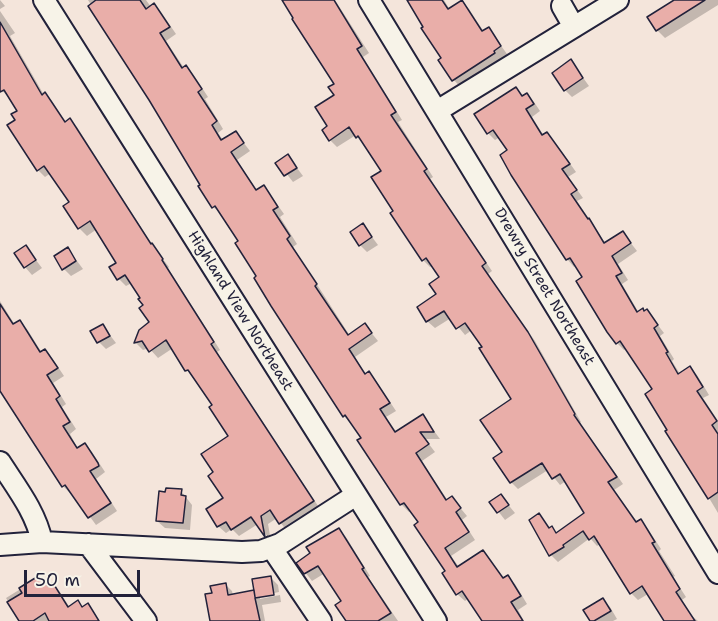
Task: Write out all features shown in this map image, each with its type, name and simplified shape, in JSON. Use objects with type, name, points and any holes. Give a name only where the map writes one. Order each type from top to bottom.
[{"type":"street","name":"Highland View Northeast","points":[[44,0],[436,621]]},
{"type":"street","name":"Drewry Street Northeast","points":[[369,0],[718,573]]},
{"type":"street","points":[[436,111],[618,0]]},
{"type":"street","points":[[562,6],[574,27]]},
{"type":"street","points":[[0,462],[31,512],[40,531],[42,542]]},
{"type":"street","points":[[0,545],[42,542],[261,551],[280,544],[356,495]]},
{"type":"street","points":[[88,544],[146,621]]},
{"type":"street","points":[[271,548],[321,621]]},
{"type":"building","points":[[96,0],[140,0],[146,9],[154,3],[170,27],[160,33],[182,68],[186,65],[202,89],[198,92],[217,121],[212,125],[221,140],[236,131],[244,143],[231,152],[256,190],[264,185],[278,207],[273,210],[290,236],[287,239],[317,284],[315,286],[348,335],[365,323],[372,333],[349,349],[365,374],[369,371],[390,403],[380,409],[395,432],[423,414],[434,432],[420,432],[429,444],[416,453],[446,500],[452,496],[461,508],[456,512],[469,532],[445,548],[457,567],[483,550],[503,578],[508,575],[521,596],[511,602],[523,621],[482,621],[462,591],[456,595],[442,573],[445,571],[414,525],[418,522],[404,503],[400,505],[357,440],[361,438],[345,415],[343,417],[271,306],[254,278],[256,276],[235,243],[238,241],[215,206],[212,208],[149,100],[88,6]]},
{"type":"building","points":[[282,0],[334,0],[362,46],[357,49],[396,112],[391,115],[427,169],[424,171],[486,263],[482,266],[528,332],[574,415],[617,477],[608,482],[636,522],[641,519],[655,542],[652,543],[680,589],[676,592],[695,621],[664,621],[642,586],[630,594],[594,536],[589,540],[583,531],[549,556],[529,520],[539,513],[549,528],[552,526],[556,533],[584,513],[560,474],[552,479],[542,463],[510,483],[493,458],[502,452],[480,420],[511,399],[479,348],[482,347],[465,323],[456,329],[444,311],[426,322],[417,307],[436,294],[429,284],[439,277],[426,258],[422,261],[390,213],[393,211],[371,177],[381,171],[358,136],[356,138],[349,127],[329,141],[322,130],[327,126],[315,107],[334,95],[328,87],[334,84]]},
{"type":"building","points":[[407,0],[442,0],[448,9],[462,0],[482,31],[489,27],[501,46],[494,51],[495,53],[452,81],[438,60],[441,58],[421,28],[423,27]]},
{"type":"building","points":[[674,0],[705,0],[656,31],[647,17]]},
{"type":"building","points":[[0,22],[42,95],[45,92],[65,122],[70,118],[163,259],[214,342],[211,344],[314,501],[279,524],[270,510],[261,516],[265,537],[251,517],[231,530],[226,522],[217,527],[206,509],[223,498],[208,476],[213,472],[201,454],[228,436],[209,407],[212,405],[188,370],[185,371],[166,340],[149,352],[142,341],[134,343],[139,330],[149,322],[139,308],[143,305],[138,299],[140,298],[125,275],[117,280],[109,267],[116,263],[90,221],[78,229],[63,206],[69,202],[44,166],[37,171],[7,125],[15,120],[11,114],[17,111],[4,90],[0,92]]},
{"type":"building","points":[[571,59],[583,78],[564,91],[552,73]]},
{"type":"building","points":[[516,87],[522,96],[527,93],[534,104],[526,109],[542,135],[547,132],[570,164],[562,169],[577,190],[571,194],[604,243],[623,231],[631,243],[612,256],[622,273],[616,276],[637,312],[643,308],[644,311],[647,309],[658,325],[654,328],[678,374],[690,366],[703,387],[697,391],[717,421],[712,425],[718,434],[718,492],[708,499],[665,431],[667,430],[645,394],[652,389],[620,341],[616,344],[607,332],[576,281],[582,277],[570,258],[566,260],[511,175],[500,155],[507,150],[493,130],[487,134],[474,114]]},
{"type":"building","points":[[288,154],[297,168],[284,176],[275,163]]},
{"type":"building","points":[[363,223],[372,237],[359,246],[350,232]]},
{"type":"building","points":[[26,245],[36,260],[24,268],[14,253]]},
{"type":"building","points":[[68,247],[76,261],[62,270],[54,256]]},
{"type":"building","points":[[0,304],[13,324],[20,320],[40,352],[45,349],[58,368],[47,375],[60,396],[56,399],[70,422],[63,426],[77,448],[85,443],[98,463],[99,466],[90,471],[111,503],[88,518],[65,485],[62,487],[0,391]]},
{"type":"building","points":[[103,324],[110,336],[97,343],[90,331]]},
{"type":"building","points":[[166,488],[182,489],[181,495],[186,496],[183,523],[156,521],[159,491],[165,492]]},
{"type":"building","points":[[501,494],[509,505],[497,513],[489,502]]},
{"type":"building","points":[[339,528],[391,613],[378,621],[346,621],[335,605],[341,601],[318,566],[304,574],[296,563],[310,553],[306,547]]},
{"type":"building","points":[[40,575],[48,586],[53,583],[68,607],[78,600],[82,607],[88,603],[99,621],[49,621],[45,613],[33,621],[19,621],[7,602],[22,593],[19,588]]},
{"type":"building","points":[[271,576],[274,595],[255,598],[260,621],[210,621],[205,594],[212,593],[210,586],[226,583],[228,595],[254,590],[252,579]]},
{"type":"building","points":[[603,598],[611,611],[590,621],[583,610]]}]
